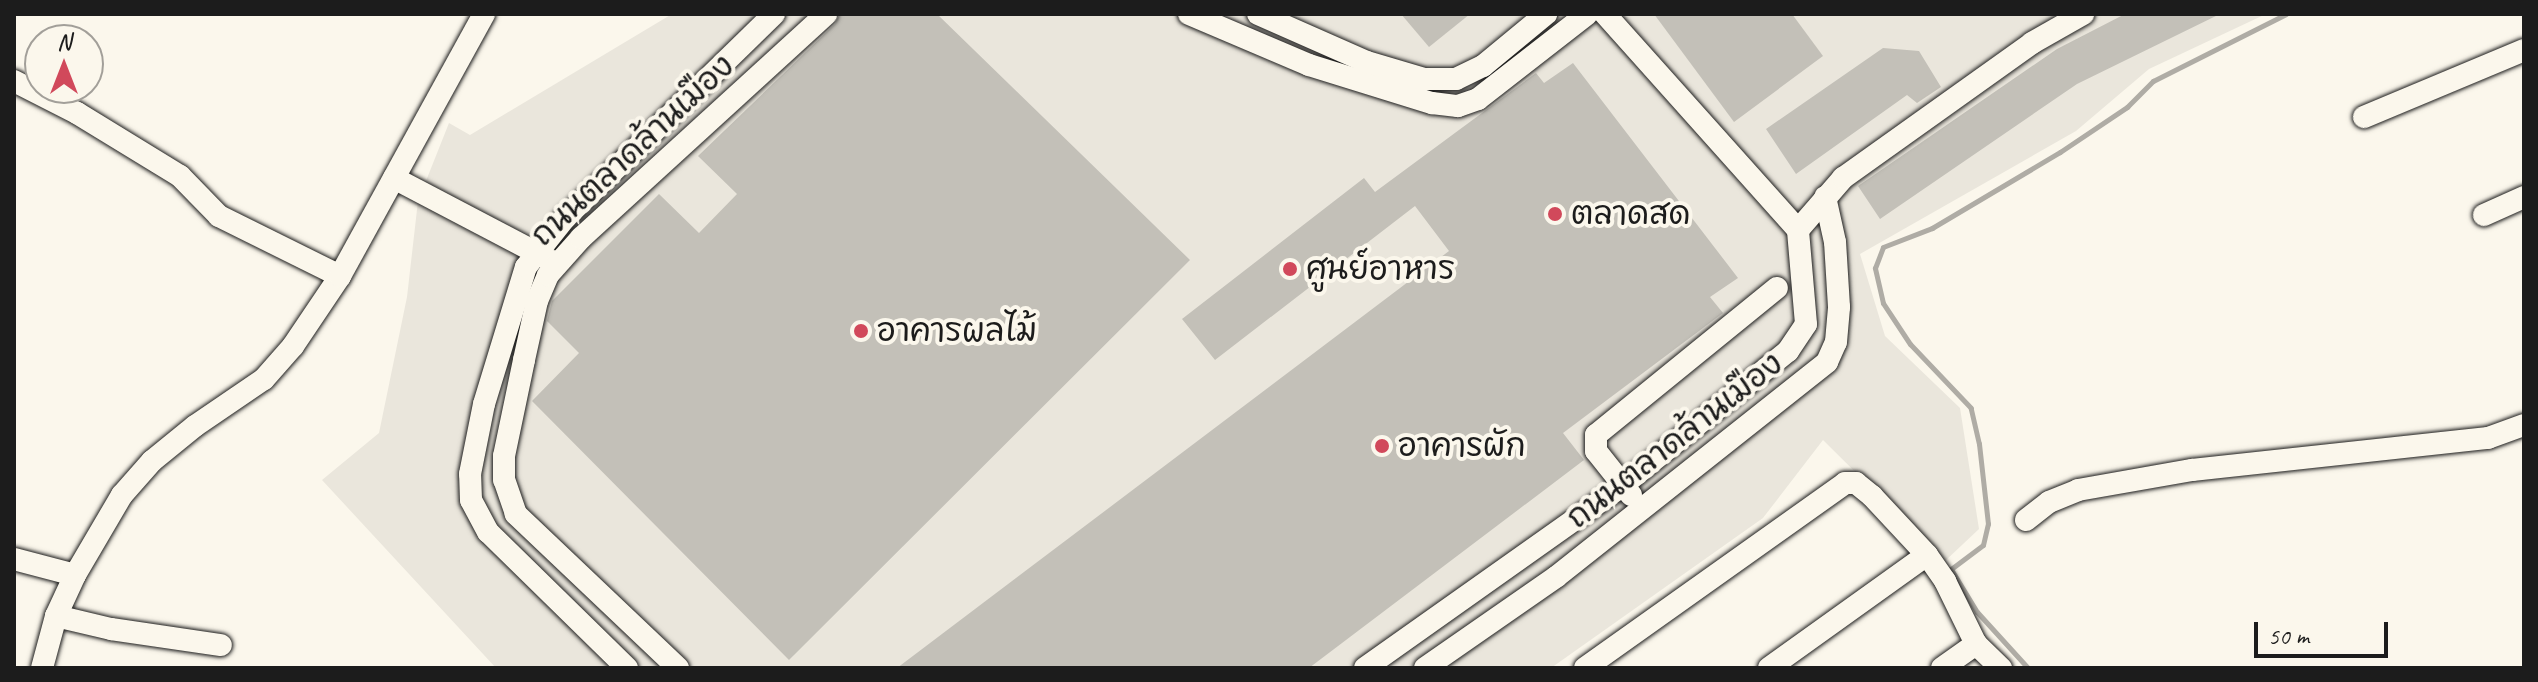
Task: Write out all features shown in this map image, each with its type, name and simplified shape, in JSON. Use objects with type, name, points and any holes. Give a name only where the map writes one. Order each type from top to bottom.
[{"type":"street","points":[[42,668],[56,616],[75,575],[122,495],[152,461],[264,379],[293,346],[340,276],[484,14]]},
{"type":"street","name":"ถนนตลาดล้านเมือง","points":[[678,668],[516,514],[504,480],[504,456],[537,301],[548,275],[548,259],[565,218],[774,14]]},
{"type":"street","name":"ถนนตลาดล้านเมือง","points":[[627,668],[488,532],[471,500],[470,474],[484,404],[514,298],[526,267],[548,259],[581,238],[826,14]]},
{"type":"street","points":[[1189,14],[1309,65],[1432,103],[1458,106],[1478,99],[1587,14]]},
{"type":"street","points":[[1258,14],[1367,62],[1424,79],[1456,79],[1483,66],[1546,14]]},
{"type":"street","points":[[1605,14],[1798,230],[1843,178],[2032,43],[2083,14]]},
{"type":"street","points":[[2364,117],[2524,50]]},
{"type":"street","points":[[14,81],[77,113],[180,176],[219,216],[340,276]]},
{"type":"street","points":[[658,128],[681,147]]},
{"type":"street","points":[[394,178],[548,259]]},
{"type":"street","name":"ถนนตลาดล้านเมือง","points":[[1428,666],[1556,577],[1827,362],[1836,342],[1839,307],[1835,242],[1825,197]]},
{"type":"street","points":[[2484,215],[2524,197]]},
{"type":"street","name":"ถนนตลาดล้านเมือง","points":[[1365,668],[1474,588],[1544,545],[1788,351],[1802,331],[1806,298],[1798,230]]},
{"type":"street","points":[[1641,507],[1596,451],[1596,435],[1601,427],[1777,288]]},
{"type":"street","points":[[2026,520],[2049,502],[2078,490],[2192,470],[2488,438],[2524,425]]},
{"type":"street","points":[[1585,668],[1845,483],[1856,483],[1927,555],[1945,581],[1976,644],[2001,668]]},
{"type":"street","points":[[526,569],[547,543]]},
{"type":"street","points":[[1769,668],[1927,555]]},
{"type":"street","points":[[14,559],[75,575]]},
{"type":"street","points":[[56,616],[111,629],[221,645]]},
{"type":"street","points":[[1409,636],[1428,666]]},
{"type":"street","points":[[1942,668],[1976,644]]},
{"type":"shaded area","points":[[672,14],[2266,14],[2149,69],[2076,131],[1860,254],[1885,336],[1960,408],[1979,529],[1945,561],[1823,440],[1763,518],[1551,668],[496,668],[322,480],[379,433],[407,297],[418,201],[449,123],[470,135]]},
{"type":"building","name":"อาคารผลไม้","points":[[840,14],[937,14],[1190,260],[789,660],[532,401],[579,353],[547,321],[552,301],[659,194],[699,233],[737,194],[698,156],[835,24]]},
{"type":"building","points":[[1401,14],[1470,14],[1429,47]]},
{"type":"building","points":[[1654,14],[1792,14],[1823,56],[1734,122]]},
{"type":"building","points":[[2125,14],[2220,14],[2077,84],[1880,219],[1858,186],[2057,49]]},
{"type":"building","points":[[1883,48],[1919,51],[1941,87],[1917,103],[1907,95],[1796,174],[1766,129]]},
{"type":"building","name":"อาคารผัก","points":[[1573,63],[1738,278],[1710,297],[1723,313],[1563,433],[1584,460],[1309,668],[897,668],[1449,251],[1415,206],[1215,360],[1182,319],[1364,178],[1375,192],[1536,73],[1544,83]]},
{"type":"waterway","points":[[2028,668],[1977,612],[1951,569],[1983,545],[1988,524],[1979,444],[1971,408],[1910,344],[1883,303],[1875,268],[1883,247],[1932,228],[2060,152],[2127,107],[2153,81],[2286,14]]},
{"type":"place","name":"ตลาดสด","points":[[1555,214]]},
{"type":"place","name":"ศูนย์อาหาร","points":[[1290,269]]},
{"type":"place","name":"อาคารผลไม้","points":[[861,331]]},
{"type":"place","name":"อาคารผัก","points":[[1382,446]]}]
